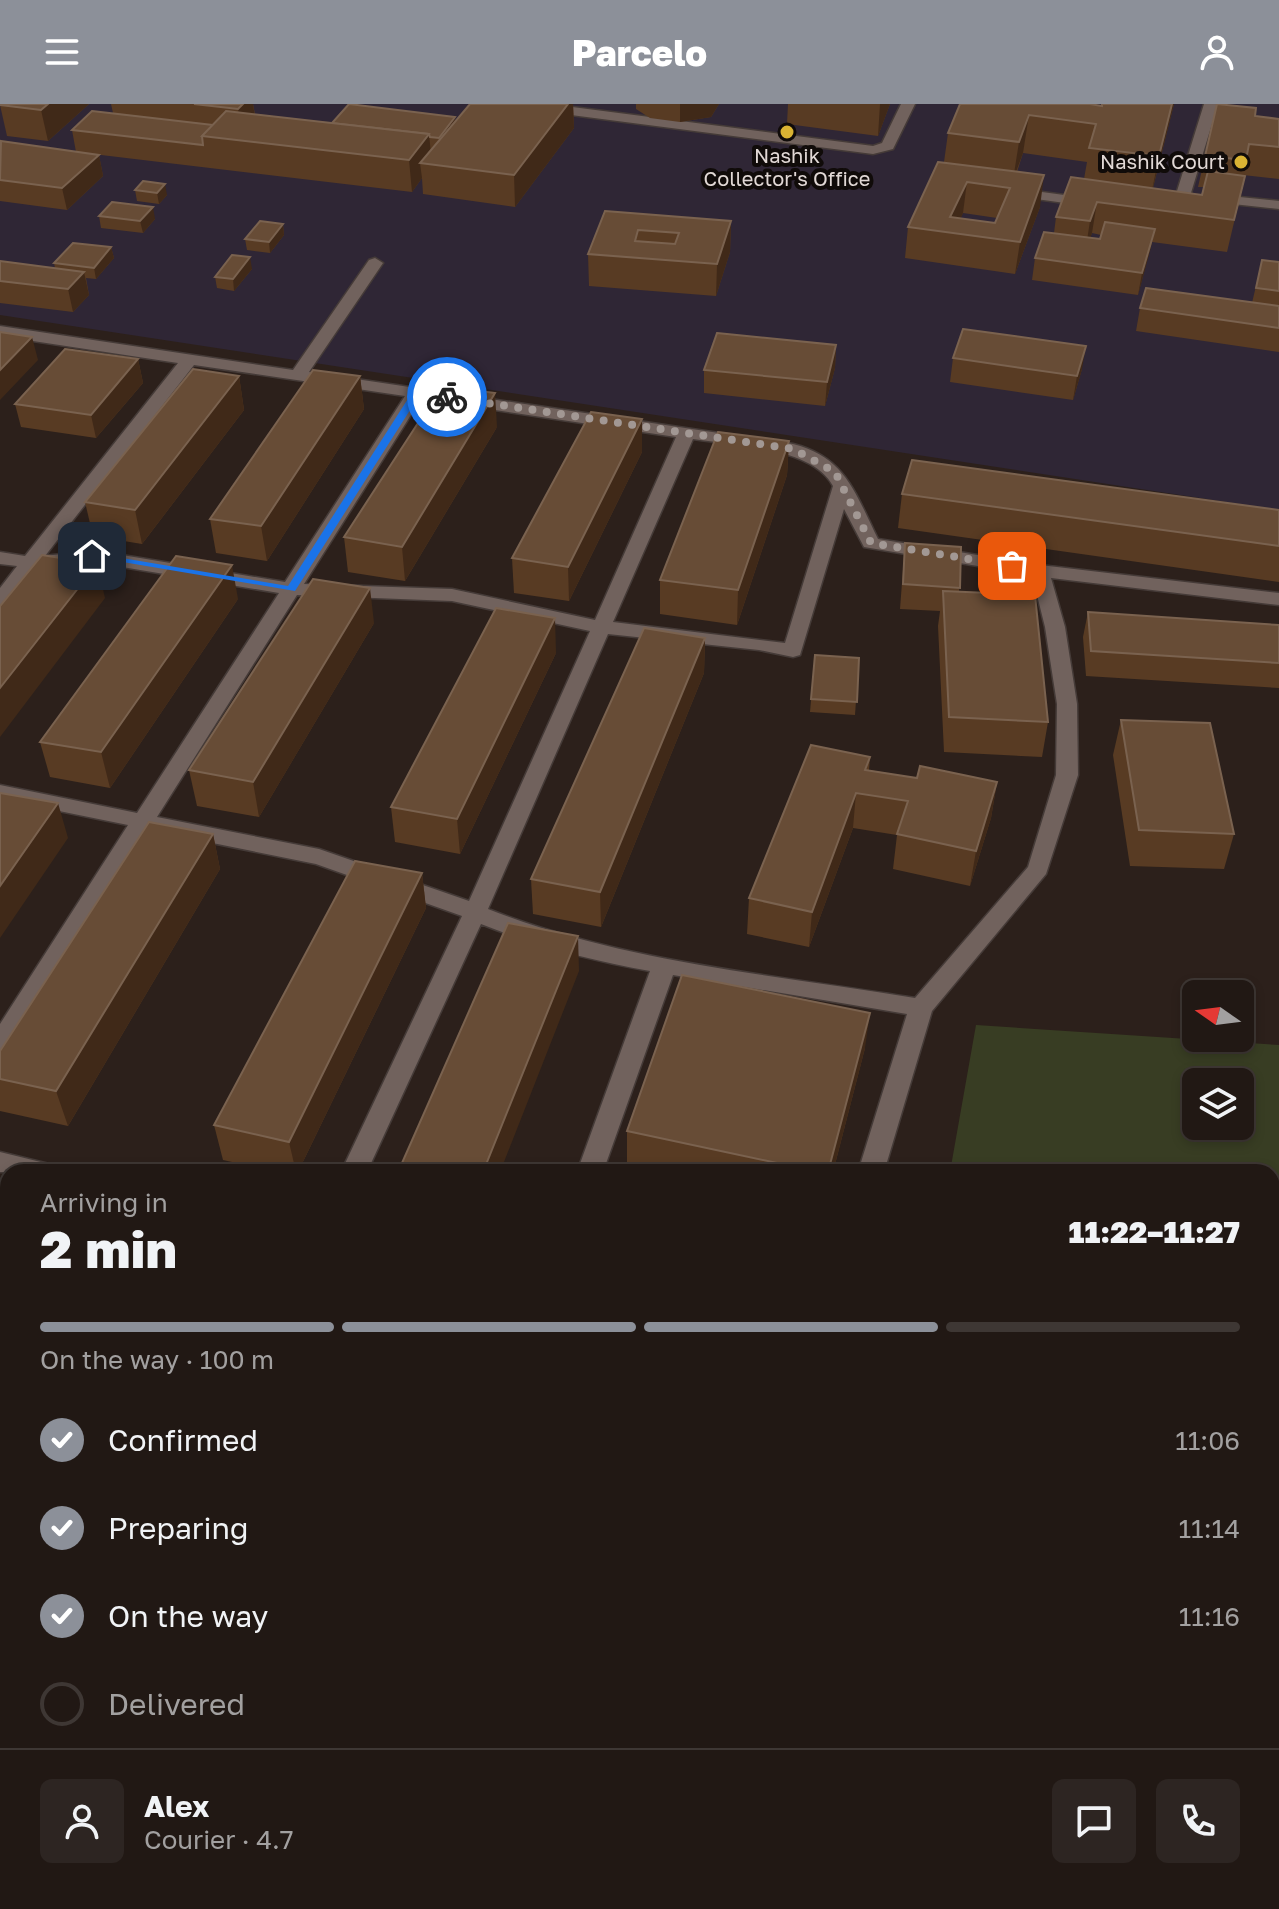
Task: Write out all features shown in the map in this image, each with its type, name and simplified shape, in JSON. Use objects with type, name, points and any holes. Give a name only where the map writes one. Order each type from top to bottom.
[{"type":"street","points":[[517,104],[873,150],[888,146],[908,104]]},
{"type":"street","points":[[1149,210],[1175,210],[1183,195],[1211,104]]},
{"type":"street","points":[[996,190],[1103,204]]},
{"type":"street","points":[[1183,195],[1279,205]]},
{"type":"street","points":[[298,375],[375,263]]},
{"type":"street","points":[[0,331],[793,449],[835,472],[871,543],[1040,571],[1279,599]]},
{"type":"street","points":[[0,601],[190,359]]},
{"type":"street","points":[[0,1044],[416,393]]},
{"type":"street","points":[[358,1164],[475,913],[687,433]]},
{"type":"street","points":[[0,558],[32,563],[92,556],[291,589],[452,595],[601,627],[759,644],[793,651],[843,483]]},
{"type":"street","points":[[873,1164],[921,1008],[1038,869],[1067,775],[1067,704],[1055,627],[1040,571]]},
{"type":"street","points":[[0,792],[319,857],[521,931],[610,956],[921,1008]]},
{"type":"street","points":[[593,1164],[664,966]]},
{"type":"shaded area","points":[[0,104],[1279,104],[1279,510],[0,315]]},
{"type":"green space","points":[[976,1025],[1182,1039],[1182,1052],[1254,1052],[1254,1043],[1279,1045],[1279,1164],[951,1164]]},
{"type":"building","points":[[1,104],[48,104],[41,110]]},
{"type":"building","points":[[194,104],[243,104],[238,109]]},
{"type":"building","points":[[349,104],[455,117],[439,138],[430,137],[429,134],[332,123]]},
{"type":"building","points":[[470,104],[568,104],[514,175],[420,163]]},
{"type":"building","points":[[960,104],[1172,104],[1159,156],[1089,148],[1096,124],[1029,115],[1019,142],[948,133]]},
{"type":"building","points":[[1217,104],[1256,108],[1255,116],[1279,119],[1279,147],[1249,144],[1246,160],[1205,156]]},
{"type":"building","points":[[92,111],[213,125],[202,136],[203,145],[72,130]]},
{"type":"building","points":[[226,111],[429,134],[409,160],[202,136]]},
{"type":"building","points":[[1,141],[99,155],[62,188],[0,180]]},
{"type":"building","points":[[938,162],[1044,175],[1020,242],[908,227]],"holes":[[[967,182],[1010,188],[995,223],[950,217]]]},
{"type":"building","points":[[1208,171],[1245,176],[1234,220],[1097,202],[1090,221],[1056,217],[1071,177],[1202,195]]},
{"type":"building","points":[[143,181],[165,184],[157,193],[135,190]]},
{"type":"building","points":[[112,202],[153,207],[140,221],[99,216]]},
{"type":"building","points":[[605,211],[731,221],[717,264],[588,254]],"holes":[[[638,230],[679,233],[675,244],[635,241]]]},
{"type":"building","points":[[260,221],[283,224],[269,242],[245,239]]},
{"type":"building","points":[[1105,222],[1155,229],[1142,273],[1035,258],[1044,232],[1100,239]]},
{"type":"building","points":[[73,243],[111,247],[94,268],[54,263]]},
{"type":"building","points":[[232,255],[250,257],[233,279],[215,277]]},
{"type":"building","points":[[1262,260],[1279,262],[1279,291],[1256,288]]},
{"type":"building","points":[[0,261],[84,272],[68,289],[0,281]]},
{"type":"building","points":[[1146,288],[1279,306],[1279,328],[1140,308]]},
{"type":"building","points":[[963,329],[1086,346],[1077,376],[953,358]]},
{"type":"building","points":[[0,332],[32,337],[0,370]]},
{"type":"building","points":[[717,333],[836,345],[827,382],[704,370]]},
{"type":"building","points":[[65,349],[138,359],[91,415],[15,404]]},
{"type":"building","points":[[193,369],[239,376],[135,510],[85,502]]},
{"type":"building","points":[[313,370],[360,376],[261,526],[210,519]]},
{"type":"building","points":[[442,386],[495,393],[402,547],[344,537]]},
{"type":"building","points":[[591,412],[642,419],[568,567],[512,558]]},
{"type":"building","points":[[718,432],[789,441],[738,590],[660,580]]},
{"type":"building","points":[[912,460],[1279,510],[1279,546],[902,494]]},
{"type":"building","points":[[905,543],[961,547],[960,588],[903,584]]},
{"type":"building","points":[[42,555],[97,564],[0,688],[0,606]]},
{"type":"building","points":[[176,556],[232,565],[101,752],[40,742]]},
{"type":"building","points":[[313,579],[370,588],[253,782],[189,770]]},
{"type":"building","points":[[943,591],[1035,595],[1048,722],[949,717]]},
{"type":"building","points":[[496,608],[555,618],[457,819],[391,807]]},
{"type":"building","points":[[1088,612],[1279,625],[1279,663],[1091,651]]},
{"type":"building","points":[[644,628],[705,638],[600,892],[531,879]]},
{"type":"building","points":[[815,655],[859,658],[857,702],[811,699]]},
{"type":"building","points":[[1121,720],[1210,723],[1234,834],[1139,830]]},
{"type":"building","points":[[811,745],[870,757],[865,770],[917,778],[920,766],[997,782],[976,851],[897,834],[908,801],[856,793],[812,912],[749,898]]},
{"type":"building","points":[[0,793],[58,803],[0,886]]},
{"type":"building","points":[[149,822],[213,834],[56,1091],[0,1079],[0,1051]]},
{"type":"building","points":[[355,861],[422,873],[289,1142],[214,1125]]},
{"type":"building","points":[[508,923],[578,936],[486,1164],[402,1164]]},
{"type":"building","points":[[682,975],[870,1013],[830,1164],[782,1164],[627,1131]]},
{"type":"way so far","points":[[447,397],[793,449],[835,472],[871,543],[1012,566]]},
{"type":"place","name":"Nashik Collector's Office","points":[[787,132]]},
{"type":"place","name":"Nashik Court","points":[[1241,162]]},
{"type":"route","points":[[92,556],[291,589],[416,393],[447,397]]}]
